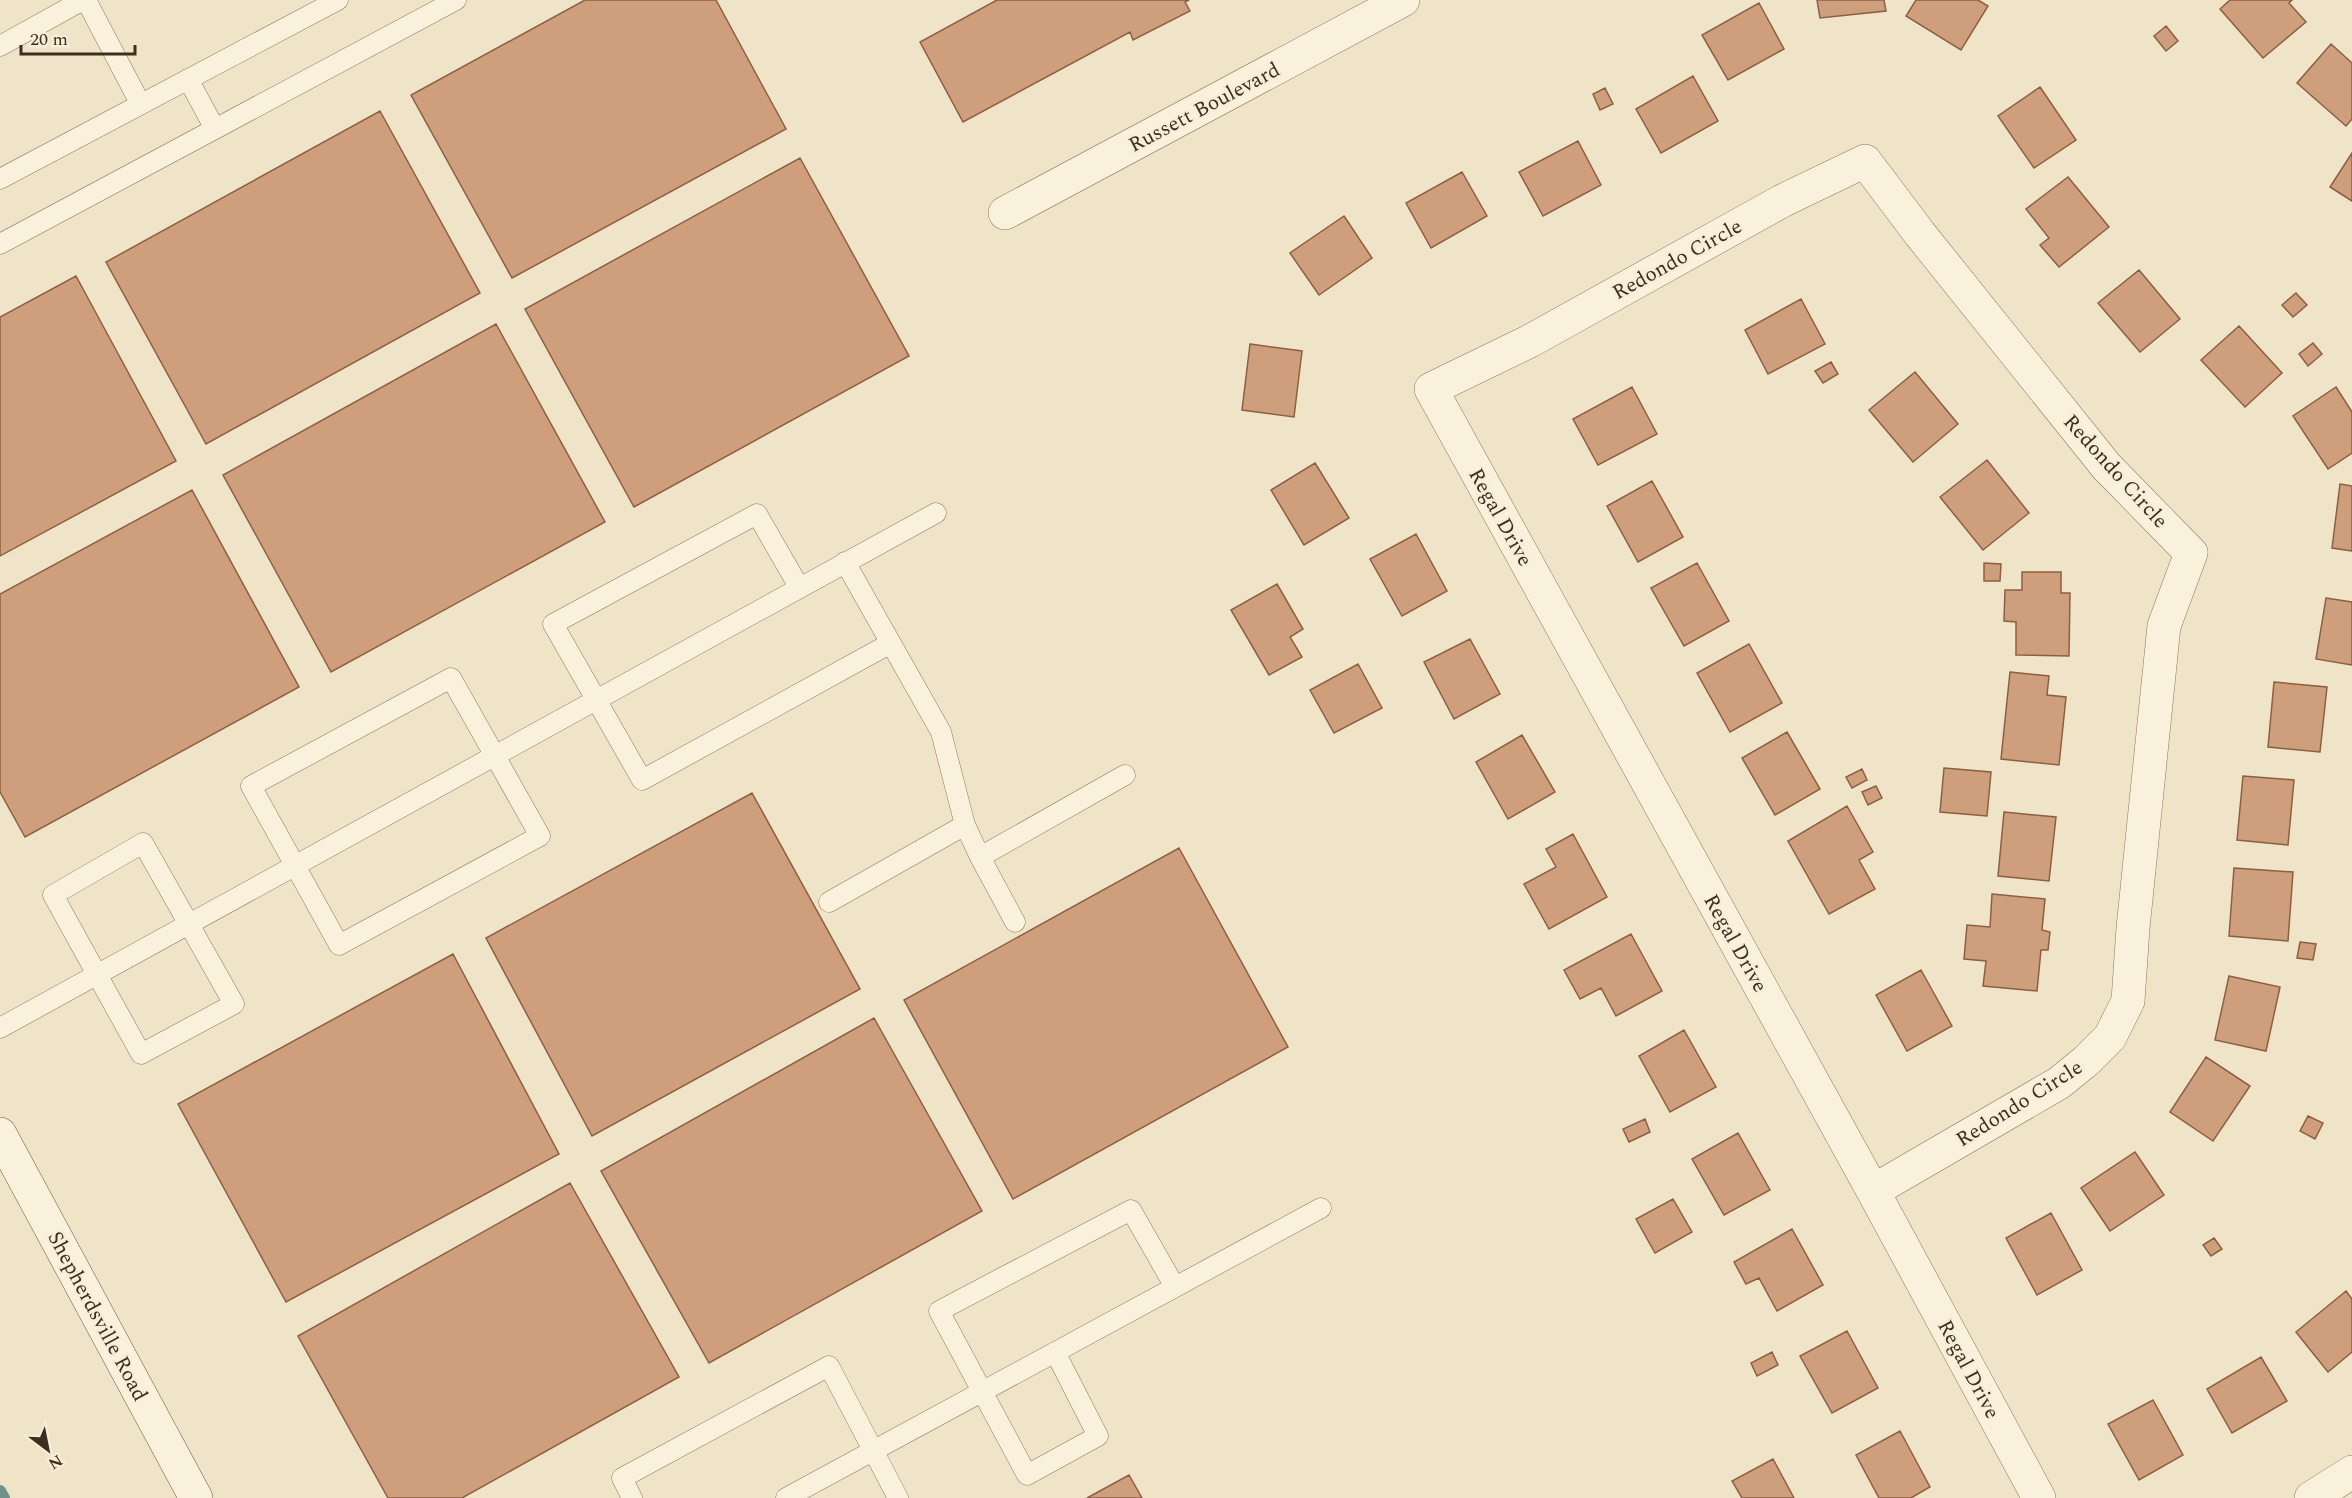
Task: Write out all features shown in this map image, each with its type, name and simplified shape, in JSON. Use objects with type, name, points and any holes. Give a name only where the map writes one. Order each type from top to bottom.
[{"type":"street","name":"Russett Boulevard","points":[[1005,213],[1403,0]]},
{"type":"street","name":"Redondo Circle","points":[[1431,389],[1530,340],[1782,201],[1865,161],[1920,234],[2106,466],[2191,553],[2164,626],[2133,928],[2128,1001],[2110,1037],[2086,1061],[2058,1083],[1873,1191]]},
{"type":"street","name":"Regal Drive","points":[[1431,389],[1873,1191],[2039,1498]]},
{"type":"street","name":"Shepherdsville Road","points":[[0,1134],[196,1498]]},
{"type":"street","points":[[2311,1498],[2352,1472]]},
{"type":"lane","points":[[0,46],[84,0],[140,104]]},
{"type":"lane","points":[[0,179],[338,0]]},
{"type":"lane","points":[[0,244],[456,0]]},
{"type":"lane","points":[[188,79],[215,129]]},
{"type":"lane","points":[[0,1028],[936,513]]},
{"type":"lane","points":[[800,587],[757,514],[553,624],[642,780],[891,643]]},
{"type":"lane","points":[[845,562],[941,732],[965,825],[1016,922]]},
{"type":"lane","points":[[451,678],[496,756],[540,836],[339,945],[251,786],[451,678]]},
{"type":"lane","points":[[980,857],[1125,775]]},
{"type":"lane","points":[[829,902],[965,825]]},
{"type":"lane","points":[[143,843],[190,925],[234,1004],[141,1054],[53,895],[143,843]]},
{"type":"lane","points":[[786,1498],[1321,1208]]},
{"type":"lane","points":[[1055,1352],[1098,1436],[1027,1475],[939,1311],[1131,1210],[1175,1287]]},
{"type":"lane","points":[[632,1498],[622,1478],[829,1366],[898,1498]]},
{"type":"building","points":[[585,0],[716,0],[786,129],[512,278],[411,95]]},
{"type":"building","points":[[997,0],[1189,0],[1185,2],[1190,11],[1133,40],[1130,32],[963,122],[920,42]]},
{"type":"building","points":[[1817,0],[1884,0],[1886,11],[1820,18]]},
{"type":"building","points":[[1916,0],[1978,0],[1988,6],[1961,50],[1906,16]]},
{"type":"building","points":[[2230,0],[2292,0],[2289,3],[2306,22],[2263,58],[2220,9]]},
{"type":"building","points":[[1759,3],[1784,49],[1728,80],[1702,35]]},
{"type":"building","points":[[2166,26],[2178,41],[2166,51],[2154,36]]},
{"type":"building","points":[[2331,44],[2352,63],[2352,119],[2346,126],[2297,83]]},
{"type":"building","points":[[1693,76],[1718,121],[1661,153],[1636,109]]},
{"type":"building","points":[[2040,87],[2076,140],[2034,168],[1998,116]]},
{"type":"building","points":[[1605,88],[1613,104],[1600,110],[1593,94]]},
{"type":"building","points":[[380,111],[480,293],[206,444],[106,262]]},
{"type":"building","points":[[1578,141],[1601,185],[1543,216],[1519,172]]},
{"type":"building","points":[[2352,153],[2352,201],[2330,187]]},
{"type":"building","points":[[800,158],[909,356],[634,507],[525,309]]},
{"type":"building","points":[[1462,172],[1487,216],[1431,248],[1406,203]]},
{"type":"building","points":[[2068,177],[2109,227],[2059,267],[2040,245],[2049,238],[2026,209]]},
{"type":"building","points":[[1344,216],[1372,258],[1319,295],[1290,253]]},
{"type":"building","points":[[2139,270],[2180,319],[2140,352],[2098,303]]},
{"type":"building","points":[[76,276],[176,461],[0,556],[0,317]]},
{"type":"building","points":[[2296,293],[2307,305],[2293,317],[2282,305]]},
{"type":"building","points":[[1801,299],[1825,344],[1768,374],[1745,330]]},
{"type":"building","points":[[496,324],[605,522],[331,672],[223,475]]},
{"type":"building","points":[[2239,326],[2282,373],[2245,407],[2201,360]]},
{"type":"building","points":[[2313,343],[2322,354],[2308,366],[2299,354]]},
{"type":"building","points":[[1250,344],[1302,351],[1294,417],[1242,410]]},
{"type":"building","points":[[1831,362],[1838,374],[1823,383],[1815,371]]},
{"type":"building","points":[[1915,372],[1958,424],[1913,462],[1869,410]]},
{"type":"building","points":[[1632,387],[1657,434],[1598,465],[1573,419]]},
{"type":"building","points":[[2336,387],[2352,412],[2352,453],[2328,469],[2293,416]]},
{"type":"building","points":[[1987,460],[2029,513],[1983,550],[1940,497]]},
{"type":"building","points":[[1315,463],[1349,518],[1304,545],[1271,490]]},
{"type":"building","points":[[1652,481],[1683,537],[1638,562],[1607,506]]},
{"type":"building","points":[[2340,484],[2352,486],[2352,551],[2332,548]]},
{"type":"building","points":[[192,490],[299,687],[25,837],[0,792],[0,594]]},
{"type":"building","points":[[1416,534],[1447,591],[1402,616],[1370,559]]},
{"type":"building","points":[[1697,563],[1729,621],[1684,646],[1651,588]]},
{"type":"building","points":[[1984,563],[2001,564],[2000,581],[1984,581]]},
{"type":"building","points":[[2022,572],[2061,572],[2061,593],[2070,593],[2069,656],[2016,655],[2016,622],[2004,621],[2005,590],[2022,590]]},
{"type":"building","points":[[1277,584],[1303,629],[1290,637],[1302,657],[1269,675],[1231,610]]},
{"type":"building","points":[[2326,598],[2352,602],[2352,665],[2316,659]]},
{"type":"building","points":[[1470,639],[1500,694],[1454,719],[1424,662]]},
{"type":"building","points":[[1749,644],[1782,703],[1730,732],[1697,673]]},
{"type":"building","points":[[1358,664],[1382,708],[1334,733],[1310,690]]},
{"type":"building","points":[[2010,672],[2049,676],[2047,695],[2066,697],[2059,765],[2001,759]]},
{"type":"building","points":[[2274,682],[2327,687],[2320,752],[2268,747]]},
{"type":"building","points":[[1787,732],[1820,789],[1775,815],[1742,758]]},
{"type":"building","points":[[1522,735],[1555,792],[1508,819],[1476,762]]},
{"type":"building","points":[[1944,768],[1991,772],[1987,816],[1940,812]]},
{"type":"building","points":[[1862,769],[1867,780],[1852,788],[1846,777]]},
{"type":"building","points":[[2243,776],[2294,780],[2288,845],[2237,840]]},
{"type":"building","points":[[1876,786],[1882,798],[1868,805],[1862,792]]},
{"type":"building","points":[[752,793],[860,989],[592,1136],[486,938]]},
{"type":"building","points":[[1847,806],[1873,852],[1859,860],[1875,889],[1829,914],[1788,841]]},
{"type":"building","points":[[2004,812],[2056,817],[2049,881],[1998,876]]},
{"type":"building","points":[[1573,834],[1607,897],[1549,929],[1524,884],[1556,867],[1546,849]]},
{"type":"building","points":[[1179,848],[1288,1047],[1013,1199],[904,1000]]},
{"type":"building","points":[[2234,868],[2293,872],[2288,941],[2229,936]]},
{"type":"building","points":[[1992,894],[2045,899],[2042,930],[2050,932],[2048,950],[2041,950],[2037,991],[1983,986],[1986,961],[1964,959],[1967,925],[1990,927]]},
{"type":"building","points":[[1631,934],[1662,991],[1616,1016],[1601,988],[1580,999],[1564,970]]},
{"type":"building","points":[[2300,942],[2316,944],[2313,960],[2297,958]]},
{"type":"building","points":[[453,954],[559,1154],[286,1302],[178,1104]]},
{"type":"building","points":[[1921,970],[1952,1026],[1907,1051],[1876,995]]},
{"type":"building","points":[[2229,976],[2280,987],[2266,1051],[2215,1040]]},
{"type":"building","points":[[874,1018],[982,1211],[709,1363],[601,1171]]},
{"type":"building","points":[[1684,1030],[1716,1087],[1670,1112],[1639,1056]]},
{"type":"building","points":[[2206,1057],[2250,1086],[2213,1141],[2170,1112]]},
{"type":"building","points":[[2308,1116],[2323,1123],[2315,1139],[2300,1131]]},
{"type":"building","points":[[1645,1119],[1650,1132],[1629,1142],[1623,1129]]},
{"type":"building","points":[[1738,1133],[1770,1190],[1724,1215],[1692,1159]]},
{"type":"building","points":[[2135,1152],[2164,1195],[2110,1231],[2081,1188]]},
{"type":"building","points":[[570,1183],[679,1377],[462,1498],[388,1498],[298,1336]]},
{"type":"building","points":[[1673,1199],[1692,1232],[1655,1253],[1636,1219]]},
{"type":"building","points":[[2051,1213],[2082,1270],[2037,1295],[2006,1238]]},
{"type":"building","points":[[1792,1229],[1823,1285],[1777,1311],[1759,1278],[1746,1284],[1734,1262]]},
{"type":"building","points":[[2214,1238],[2222,1249],[2211,1256],[2203,1245]]},
{"type":"building","points":[[2346,1291],[2352,1299],[2352,1352],[2328,1372],[2296,1332]]},
{"type":"building","points":[[1847,1331],[1878,1388],[1832,1413],[1800,1356]]},
{"type":"building","points":[[1772,1352],[1778,1365],[1757,1376],[1751,1363]]},
{"type":"building","points":[[2261,1357],[2287,1401],[2232,1433],[2207,1389]]},
{"type":"building","points":[[2153,1400],[2183,1455],[2139,1480],[2108,1424]]},
{"type":"building","points":[[1900,1431],[1930,1487],[1911,1498],[1879,1498],[1856,1455]]},
{"type":"building","points":[[1773,1459],[1794,1498],[1742,1498],[1732,1481]]},
{"type":"building","points":[[1129,1475],[1142,1498],[1087,1498]]},
{"type":"waterway","points":[[0,1491],[4,1498]]}]
